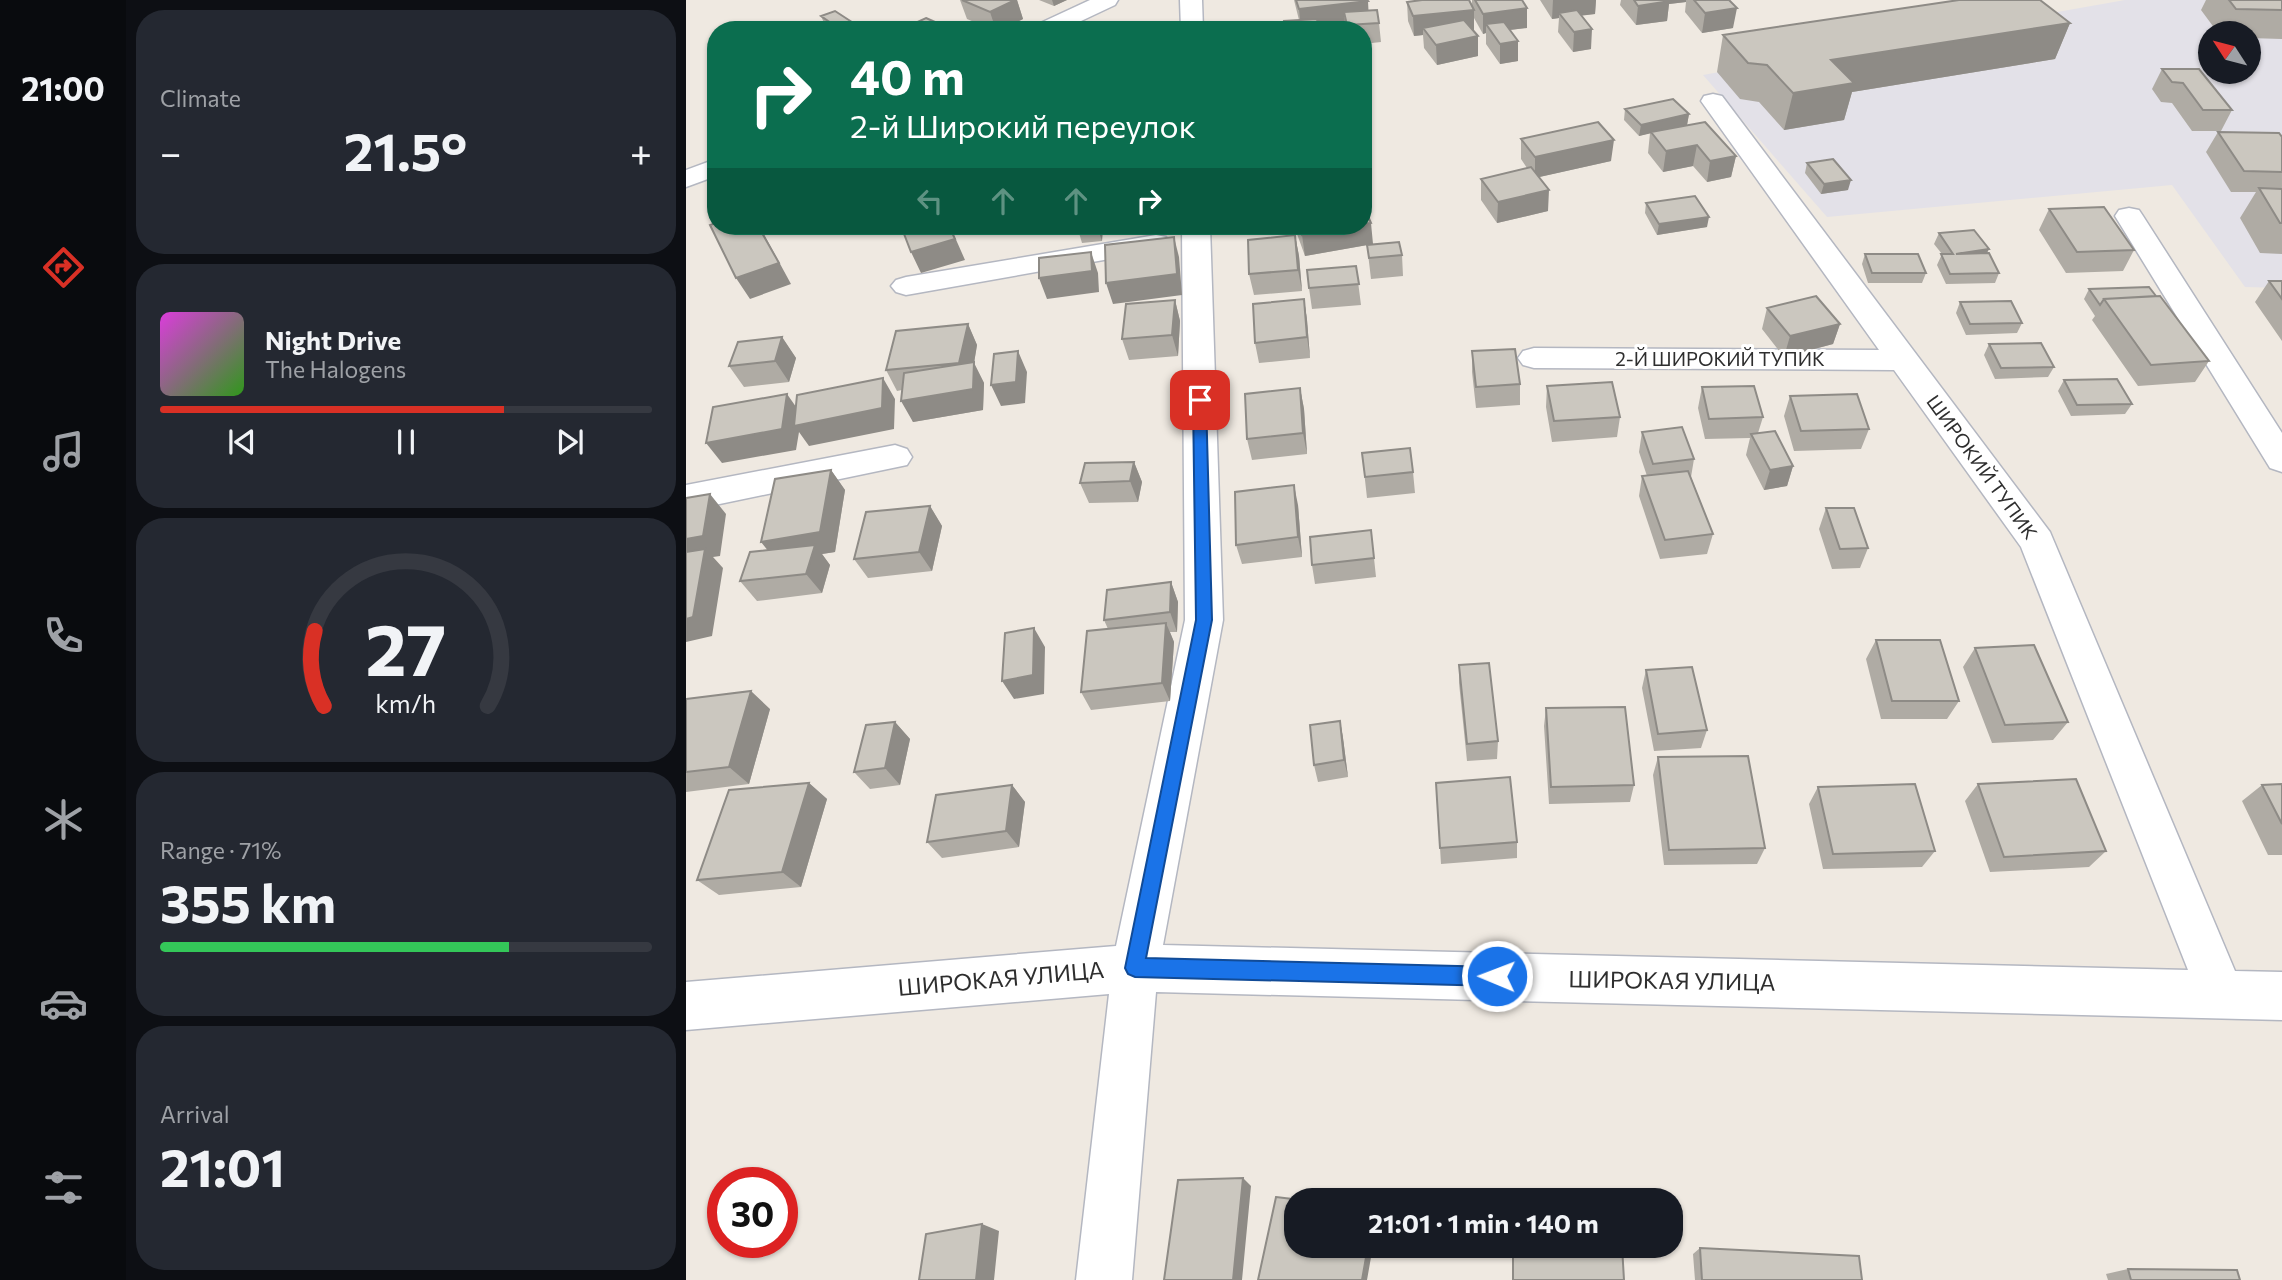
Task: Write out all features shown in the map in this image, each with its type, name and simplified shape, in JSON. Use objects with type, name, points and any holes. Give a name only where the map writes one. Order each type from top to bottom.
[{"type":"street","points":[[1063,21],[1107,0]]},
{"type":"street","points":[[1191,0],[1192,21]]},
{"type":"street","name":"ШИРОКИЙ ТУПИК","points":[[1713,101],[2038,542],[2221,995]]},
{"type":"street","points":[[686,178],[707,170]]},
{"type":"street","points":[[2129,216],[2282,460]]},
{"type":"street","points":[[906,286],[1175,235]]},
{"type":"street","points":[[1104,1280],[1135,968],[1204,620],[1196,235]]},
{"type":"street","name":"2-Й ШИРОКИЙ ТУПИК","points":[[1534,358],[1905,360]]},
{"type":"street","points":[[686,498],[895,457]]},
{"type":"street","name":"ШИРОКАЯ УЛИЦА","points":[[686,1006],[1135,968],[2282,996]]},
{"type":"shaded area","points":[[2125,0],[2282,0],[2282,288],[2245,287],[2172,185],[1827,217],[1703,75]]},
{"type":"building","points":[[962,0],[1015,0],[990,12]]},
{"type":"building","points":[[1296,0],[1367,0],[1368,1],[1299,9]]},
{"type":"building","points":[[1469,0],[1474,10],[1413,16],[1407,2]]},
{"type":"building","points":[[1475,0],[1522,0],[1527,8],[1483,14]]},
{"type":"building","points":[[1634,0],[1669,0],[1670,1],[1638,6]]},
{"type":"building","points":[[1694,0],[1729,0],[1737,8],[1705,13]]},
{"type":"building","points":[[1959,0],[2040,0],[2070,23],[1831,60],[1854,83],[1793,93],[1767,65],[1748,63],[1723,35]]},
{"type":"building","points":[[2229,0],[2282,0],[2282,10],[2236,9]]},
{"type":"building","points":[[1377,10],[1379,23],[1346,21],[1344,12]]},
{"type":"building","points":[[1577,10],[1592,29],[1574,32],[1559,13]]},
{"type":"building","points":[[835,11],[850,21],[828,21],[821,16]]},
{"type":"building","points":[[1317,19],[1317,21],[1284,21]]},
{"type":"building","points":[[1464,20],[1478,36],[1436,45],[1423,28]]},
{"type":"building","points":[[1504,22],[1518,41],[1500,44],[1486,24]]},
{"type":"building","points":[[2162,69],[2198,69],[2198,84],[2211,84],[2232,110],[2203,110],[2183,83],[2172,82]]},
{"type":"building","points":[[1673,99],[1689,114],[1641,125],[1625,109]]},
{"type":"building","points":[[1598,122],[1614,140],[1535,157],[1521,139]]},
{"type":"building","points":[[1705,122],[1736,156],[1710,161],[1697,145],[1666,151],[1651,132]]},
{"type":"building","points":[[2218,132],[2279,133],[2282,137],[2282,172],[2244,171]]},
{"type":"building","points":[[1833,159],[1851,180],[1824,184],[1807,163]]},
{"type":"building","points":[[1531,167],[1549,190],[1498,202],[1481,179]]},
{"type":"building","points":[[2259,188],[2282,189],[2282,223],[2280,223]]},
{"type":"building","points":[[1695,196],[1709,217],[1659,224],[1646,203]]},
{"type":"building","points":[[2104,207],[2134,250],[2077,252],[2049,209]]},
{"type":"building","points":[[1974,230],[1989,249],[1956,254],[1989,253],[1999,273],[1950,274],[1941,254],[1953,254],[1939,233]]},
{"type":"building","points":[[715,235],[763,235],[779,263],[736,278]]},
{"type":"building","points":[[904,235],[953,235],[955,239],[911,252]]},
{"type":"building","points":[[1295,235],[1298,270],[1249,274],[1248,240]]},
{"type":"building","points":[[1174,237],[1177,274],[1106,283],[1105,245]]},
{"type":"building","points":[[1399,242],[1402,255],[1369,258],[1367,245]]},
{"type":"building","points":[[1091,252],[1092,271],[1039,278],[1039,258]]},
{"type":"building","points":[[1865,254],[1918,254],[1926,273],[1872,273]]},
{"type":"building","points":[[1356,266],[1359,284],[1309,288],[1307,270]]},
{"type":"building","points":[[2269,281],[2282,281],[2282,299]]},
{"type":"building","points":[[2149,287],[2156,296],[2104,299],[2100,305],[2089,289]]},
{"type":"building","points":[[1816,296],[1840,324],[1790,336],[1767,308]]},
{"type":"building","points":[[2160,296],[2209,361],[2151,365],[2104,299]]},
{"type":"building","points":[[1304,299],[1307,337],[1255,343],[1253,304]]},
{"type":"building","points":[[1175,300],[1172,335],[1122,339],[1126,304]]},
{"type":"building","points":[[2011,301],[2022,323],[1970,324],[1960,302]]},
{"type":"building","points":[[968,324],[959,363],[886,370],[896,331]]},
{"type":"building","points":[[782,337],[775,361],[729,366],[738,342]]},
{"type":"building","points":[[2041,343],[2054,367],[2001,368],[1989,344]]},
{"type":"building","points":[[1515,349],[1520,384],[1476,387],[1472,351]]},
{"type":"building","points":[[1018,351],[1016,382],[991,385],[994,354]]},
{"type":"building","points":[[974,362],[973,389],[901,401],[904,373]]},
{"type":"building","points":[[883,378],[882,408],[794,426],[797,395]]},
{"type":"building","points":[[2117,379],[2132,404],[2077,405],[2064,380]]},
{"type":"building","points":[[1612,382],[1620,417],[1554,421],[1547,386]]},
{"type":"building","points":[[1754,386],[1763,417],[1709,419],[1702,387]]},
{"type":"building","points":[[1300,388],[1303,433],[1247,439],[1245,394]]},
{"type":"building","points":[[787,394],[782,429],[706,443],[713,407]]},
{"type":"building","points":[[1857,394],[1869,429],[1801,431],[1790,396]]},
{"type":"building","points":[[1682,427],[1694,459],[1653,464],[1642,432]]},
{"type":"building","points":[[1775,431],[1793,466],[1770,470],[1751,434]]},
{"type":"building","points":[[1410,448],[1413,472],[1365,477],[1362,453]]},
{"type":"building","points":[[1134,462],[1130,481],[1080,483],[1085,463]]},
{"type":"building","points":[[831,470],[820,532],[761,542],[775,479]]},
{"type":"building","points":[[1688,471],[1713,534],[1665,540],[1642,476]]},
{"type":"building","points":[[1294,485],[1298,537],[1236,545],[1235,492]]},
{"type":"building","points":[[710,494],[703,536],[686,539],[686,498]]},
{"type":"building","points":[[930,506],[919,552],[854,559],[866,512]]},
{"type":"building","points":[[1826,508],[1854,508],[1868,548],[1840,549]]},
{"type":"building","points":[[1371,530],[1374,558],[1312,565],[1310,537]]},
{"type":"building","points":[[815,545],[806,574],[740,581],[750,552]]},
{"type":"building","points":[[705,549],[693,617],[686,619],[686,552]]},
{"type":"building","points":[[1171,582],[1170,612],[1104,620],[1107,590]]},
{"type":"building","points":[[1166,623],[1162,683],[1081,692],[1087,631]]},
{"type":"building","points":[[1034,628],[1033,675],[1002,681],[1005,633]]},
{"type":"building","points":[[1876,640],[1940,640],[1959,701],[1892,701]]},
{"type":"building","points":[[2034,645],[2068,722],[2005,725],[1975,648]]},
{"type":"building","points":[[1489,663],[1498,741],[1467,744],[1459,665]]},
{"type":"building","points":[[1692,667],[1707,730],[1658,734],[1646,670]]},
{"type":"building","points":[[751,691],[729,767],[686,772],[686,699]]},
{"type":"building","points":[[1625,707],[1634,785],[1551,787],[1546,708]]},
{"type":"building","points":[[1340,721],[1344,760],[1314,765],[1310,725]]},
{"type":"building","points":[[895,722],[885,768],[854,772],[866,725]]},
{"type":"building","points":[[1748,756],[1765,848],[1669,850],[1658,757]]},
{"type":"building","points":[[1510,777],[1517,842],[1440,848],[1436,783]]},
{"type":"building","points":[[2076,779],[2106,851],[2004,857],[1978,784]]},
{"type":"building","points":[[809,783],[782,872],[697,880],[729,790]]},
{"type":"building","points":[[1915,784],[1935,851],[1833,854],[1818,787]]},
{"type":"building","points":[[2282,784],[2282,824],[2262,785]]},
{"type":"building","points":[[1012,785],[1006,831],[927,842],[936,795]]},
{"type":"building","points":[[1243,1178],[1233,1280],[1164,1280],[1178,1180]]},
{"type":"building","points":[[1276,1197],[1284,1198],[1284,1258],[1366,1258],[1362,1280],[1258,1280]]},
{"type":"building","points":[[982,1224],[976,1280],[919,1280],[926,1234]]},
{"type":"building","points":[[1700,1248],[1859,1256],[1862,1280],[1702,1280]]},
{"type":"building","points":[[1513,1258],[1623,1258],[1624,1280],[1513,1280]]},
{"type":"building","points":[[2128,1269],[2237,1270],[2240,1280],[2131,1280]]},
{"type":"route","points":[[1200,400],[1204,620],[1135,968],[1497,976]]}]
